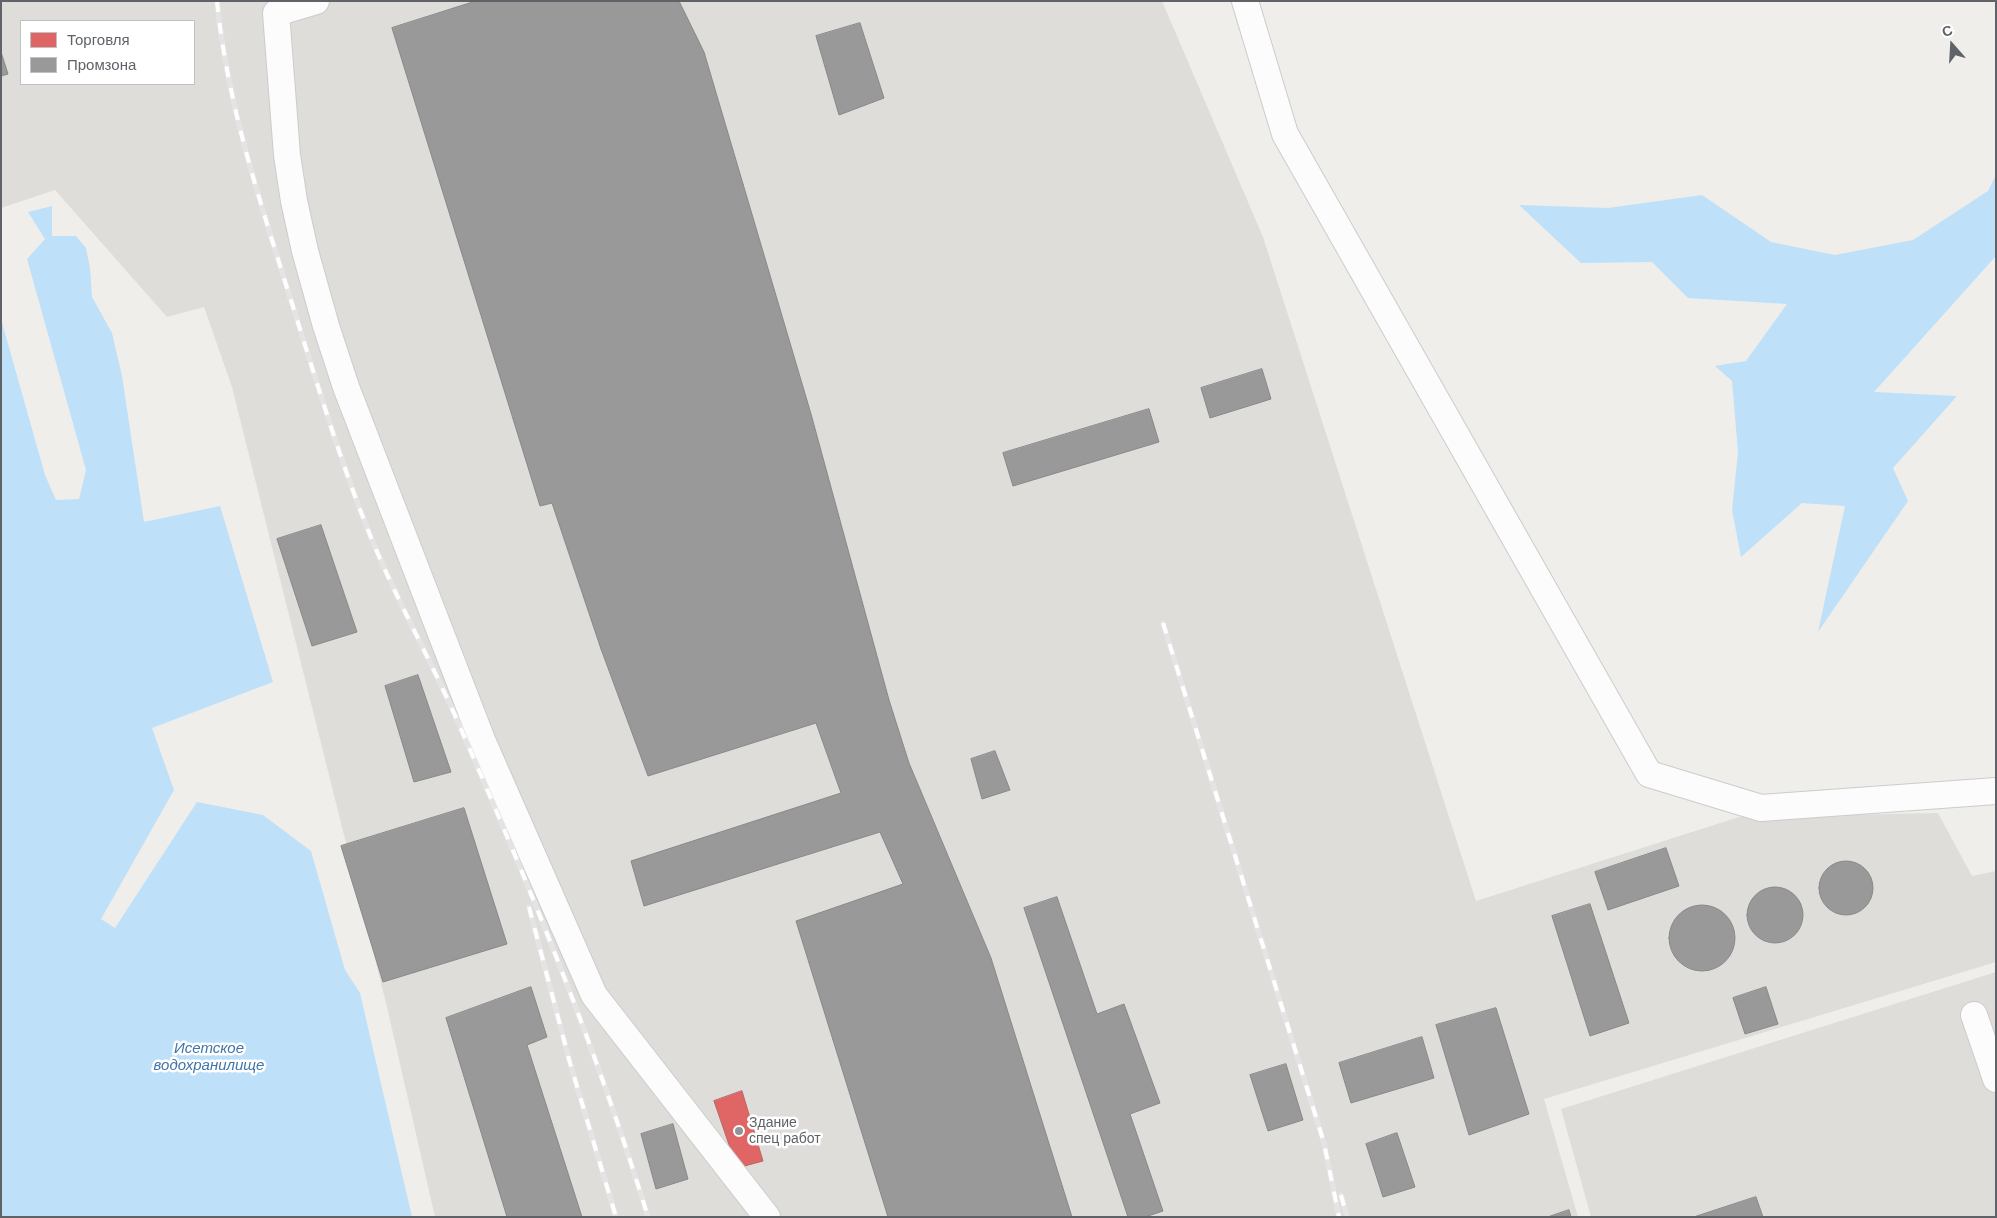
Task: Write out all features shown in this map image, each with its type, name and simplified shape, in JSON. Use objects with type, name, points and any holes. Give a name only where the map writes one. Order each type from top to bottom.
[{"type":"lane","points":[[316,1],[274,7],[287,155],[293,192],[305,251],[326,326],[346,387],[482,740],[594,995],[767,1217]]},
{"type":"lane","points":[[1245,1],[1285,134],[1650,774],[1761,808],[1996,791]]},
{"type":"lane","points":[[1974,1015],[1996,1079]]},
{"type":"shaded area","points":[[1,1],[1162,1],[1263,237],[1476,901],[1739,817],[1938,813],[1972,876],[1996,871],[1996,962],[1544,1099],[1578,1217],[435,1217],[387,1007],[232,387],[204,307],[167,317],[55,190],[1,208]]},
{"type":"shaded area","points":[[1996,972],[1996,1217],[1591,1217],[1561,1109]]},
{"type":"water","points":[[1996,175],[1996,256],[1874,392],[1957,396],[1893,468],[1908,501],[1818,632],[1845,506],[1802,503],[1741,557],[1732,510],[1738,452],[1732,381],[1715,366],[1746,361],[1787,304],[1688,298],[1652,262],[1581,263],[1519,205],[1608,208],[1702,195],[1771,242],[1835,255],[1913,240],[1988,191]]},
{"type":"water","name":"Исетское водохранилище","points":[[52,206],[52,236],[76,236],[86,248],[90,268],[92,297],[112,333],[122,376],[144,522],[220,506],[273,682],[152,728],[174,790],[101,919],[115,928],[197,802],[263,815],[311,851],[345,970],[360,993],[412,1217],[1,1217],[1,319],[45,475],[56,500],[79,499],[86,470],[27,259],[45,239],[28,212]]},
{"type":"building: Торговля","name":"Здание спец работ","points":[[742,1091],[763,1161],[737,1168],[714,1101]]},
{"type":"building: Промзона","points":[[476,1],[679,1],[704,52],[811,414],[889,700],[909,763],[991,958],[1072,1217],[888,1217],[796,921],[903,884],[880,832],[644,906],[631,861],[841,793],[816,723],[648,776],[601,649],[552,503],[540,506],[392,28]]},
{"type":"building: Промзона","points":[[860,23],[884,98],[839,115],[816,36]]},
{"type":"building: Промзона","points":[[1,52],[8,74],[1,76]]},
{"type":"building: Промзона","points":[[1262,369],[1271,399],[1210,418],[1201,388]]},
{"type":"building: Промзона","points":[[1149,409],[1159,442],[1013,486],[1003,453]]},
{"type":"building: Промзона","points":[[321,525],[357,632],[312,646],[277,539]]},
{"type":"building: Промзона","points":[[418,675],[451,772],[414,782],[385,686]]},
{"type":"building: Промзона","points":[[995,751],[1010,790],[982,799],[971,759]]},
{"type":"building: Промзона","points":[[464,808],[507,944],[383,982],[341,846]]},
{"type":"building: Промзона","points":[[1666,848],[1679,886],[1608,910],[1595,872]]},
{"type":"building: Промзона","points":[[1841,861],[1851,861],[1861,865],[1869,873],[1873,888],[1869,903],[1861,911],[1851,915],[1841,915],[1831,911],[1823,903],[1819,893],[1819,883],[1823,873],[1831,865]]},
{"type":"building: Промзона","points":[[1775,887],[1786,889],[1795,895],[1801,904],[1803,915],[1801,926],[1795,935],[1786,941],[1775,943],[1764,941],[1755,935],[1749,926],[1747,915],[1749,904],[1755,895],[1764,889]]},
{"type":"building: Промзона","points":[[1057,897],[1097,1014],[1124,1004],[1160,1103],[1130,1114],[1163,1211],[1145,1217],[1128,1217],[1024,908]]},
{"type":"building: Промзона","points":[[1590,904],[1629,1023],[1590,1036],[1552,916]]},
{"type":"building: Промзона","points":[[1702,905],[1714,908],[1725,915],[1732,926],[1735,938],[1732,950],[1725,961],[1714,968],[1702,971],[1690,968],[1679,961],[1672,950],[1669,938],[1672,926],[1679,915],[1690,908]]},
{"type":"building: Промзона","points":[[531,987],[547,1037],[527,1045],[582,1217],[507,1217],[446,1018]]},
{"type":"building: Промзона","points":[[1766,987],[1778,1024],[1745,1034],[1733,998]]},
{"type":"building: Промзона","points":[[1496,1008],[1529,1114],[1469,1135],[1436,1025]]},
{"type":"building: Промзона","points":[[1422,1037],[1434,1078],[1351,1103],[1339,1063]]},
{"type":"building: Промзона","points":[[1286,1064],[1303,1120],[1268,1131],[1250,1075]]},
{"type":"building: Промзона","points":[[673,1124],[688,1179],[656,1189],[641,1134]]},
{"type":"building: Промзона","points":[[1397,1133],[1415,1187],[1383,1197],[1366,1144]]},
{"type":"building: Промзона","points":[[1756,1197],[1763,1217],[1694,1217]]},
{"type":"building: Промзона","points":[[1569,1210],[1571,1217],[1548,1217]]},
{"type":"railway","points":[[217,1],[228,75],[245,148],[325,409],[345,467],[376,550],[457,720],[535,904],[606,1090],[648,1217]]},
{"type":"railway","points":[[1163,623],[1324,1143],[1339,1217]]},
{"type":"railway","points":[[529,907],[570,1063],[616,1217]]},
{"type":"railway","points":[[1341,1195],[1347,1217]]},
{"type":"place","name":"Здание спец работ","points":[[739,1131]]}]
